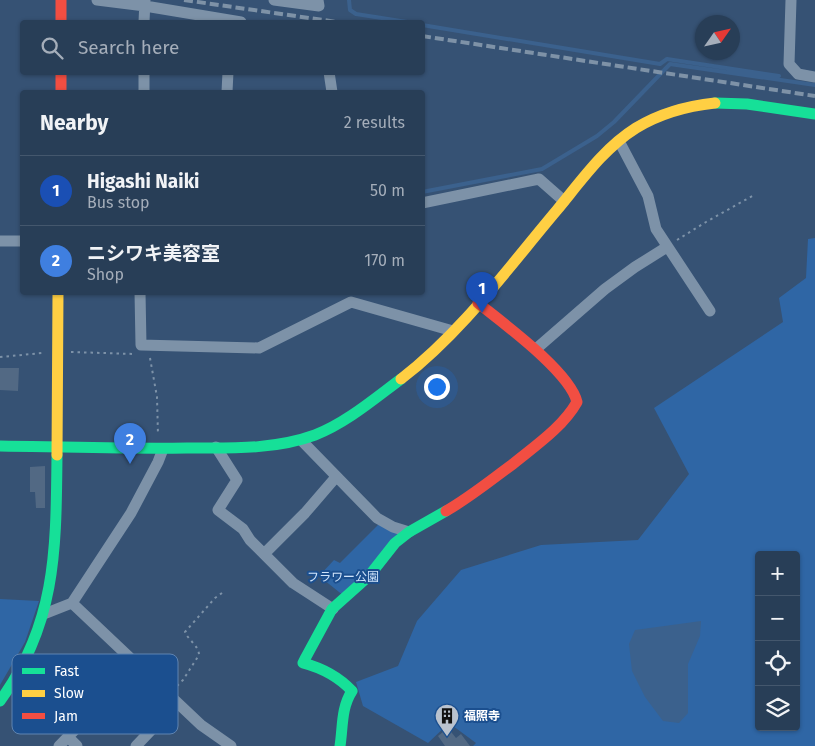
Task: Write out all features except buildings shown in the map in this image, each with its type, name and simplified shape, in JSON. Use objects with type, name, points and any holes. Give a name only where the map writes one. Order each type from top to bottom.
[{"type":"street","points":[[61,0],[61,20]]},
{"type":"street","points":[[97,0],[145,3],[220,20]]},
{"type":"street","points":[[274,0],[319,6],[318,0]]},
{"type":"street","points":[[791,0],[789,64],[798,74],[815,77]]},
{"type":"street","points":[[144,20],[145,3]]},
{"type":"street","points":[[61,75],[61,90]]},
{"type":"street","points":[[144,75],[144,90]]},
{"type":"street","points":[[227,90],[228,75]]},
{"type":"street","points":[[329,75],[332,90]]},
{"type":"street","points":[[0,446],[160,449],[260,447],[301,440],[320,433],[375,398],[433,352],[478,303],[564,201],[619,141],[635,129],[669,113],[704,104],[747,104],[815,114]]},
{"type":"street","points":[[619,141],[648,196],[656,229],[710,311]]},
{"type":"street","points":[[425,202],[539,179],[564,201]]},
{"type":"street","points":[[0,241],[20,241]]},
{"type":"street","points":[[536,349],[605,289],[667,247]]},
{"type":"street","points":[[28,654],[44,614],[50,591],[55,555],[58,447],[56,341],[58,295]]},
{"type":"street","points":[[140,295],[146,345],[259,348],[351,298],[453,331]]},
{"type":"street","points":[[340,746],[346,697],[352,691],[344,682],[324,669],[303,663],[333,609],[369,575],[396,542],[409,532],[455,507],[498,476],[555,429],[576,407],[576,399],[570,388],[536,349],[478,303]]},
{"type":"street","points":[[301,440],[377,518],[393,527],[409,532]]},
{"type":"street","points":[[216,448],[237,480],[218,510],[242,529],[250,540],[302,590],[333,609]]},
{"type":"street","points":[[44,614],[72,603],[132,513],[160,449]]},
{"type":"street","points":[[264,554],[305,513],[336,477]]},
{"type":"street","points":[[72,603],[126,654]]},
{"type":"street","points":[[0,701],[12,684]]},
{"type":"street","points":[[178,704],[217,742],[231,746]]},
{"type":"street","points":[[59,746],[71,734]]},
{"type":"street","points":[[136,746],[147,734]]},
{"type":"street","points":[[68,737],[77,746]]},
{"type":"path","points":[[667,247],[754,195]]},
{"type":"path","points":[[67,352],[136,354],[146,345],[157,398],[160,449]]},
{"type":"path","points":[[0,357],[49,353]]},
{"type":"path","points":[[178,685],[199,655],[199,651],[185,632],[215,598],[222,593]]},
{"type":"green space","points":[[815,238],[815,746],[473,746],[476,743],[449,723],[428,743],[363,706],[356,682],[398,666],[417,621],[461,570],[541,545],[638,540],[689,474],[654,408],[783,322],[779,298],[806,278],[808,239]]},
{"type":"green space","name":"フラワー公園","points":[[379,524],[399,533],[344,596],[319,576],[334,560],[340,563]]},
{"type":"green space","points":[[0,599],[39,601],[25,642],[18,654],[12,654],[12,664],[0,685]]},
{"type":"shaded area","points":[[701,621],[700,636],[688,664],[688,713],[679,723],[663,721],[645,697],[632,671],[629,644],[635,630]]},
{"type":"waterway","points":[[349,0],[350,10],[356,14],[394,20]]},
{"type":"waterway","points":[[425,25],[660,64],[667,59],[779,76]]},
{"type":"waterway","points":[[425,191],[542,169],[597,136],[614,122],[670,64],[815,85]]},
{"type":"railway","points":[[184,0],[323,20]]},
{"type":"railway","points":[[425,36],[815,96]]},
{"type":"traffic: fast","points":[[715,103],[747,104],[815,114]]},
{"type":"traffic: fast","points":[[0,446],[116,448],[268,446],[315,435],[338,424],[401,379]]},
{"type":"traffic: fast","points":[[28,654],[43,613],[50,584],[56,522],[57,455]]},
{"type":"traffic: fast","points":[[340,746],[344,711],[352,691],[329,673],[303,663],[332,609],[369,576],[395,543],[409,532],[446,511]]},
{"type":"traffic: fast","points":[[0,701],[12,683]]},
{"type":"traffic: slow","points":[[401,379],[444,341],[484,299],[584,177],[603,155],[624,136],[636,128],[664,115],[694,106],[715,103]]},
{"type":"traffic: slow","points":[[57,455],[58,295]]},
{"type":"traffic: jam","points":[[61,0],[61,20]]},
{"type":"traffic: jam","points":[[61,75],[61,90]]},
{"type":"traffic: jam","points":[[446,511],[480,489],[539,443],[564,420],[577,402],[572,390],[549,363],[478,303]]},
{"type":"place","name":"Higashi Naiki","points":[[482,313]]},
{"type":"place","name":"ニシワキ美容室","points":[[130,464]]},
{"type":"place","name":"福照寺","points":[[447,737]]}]
